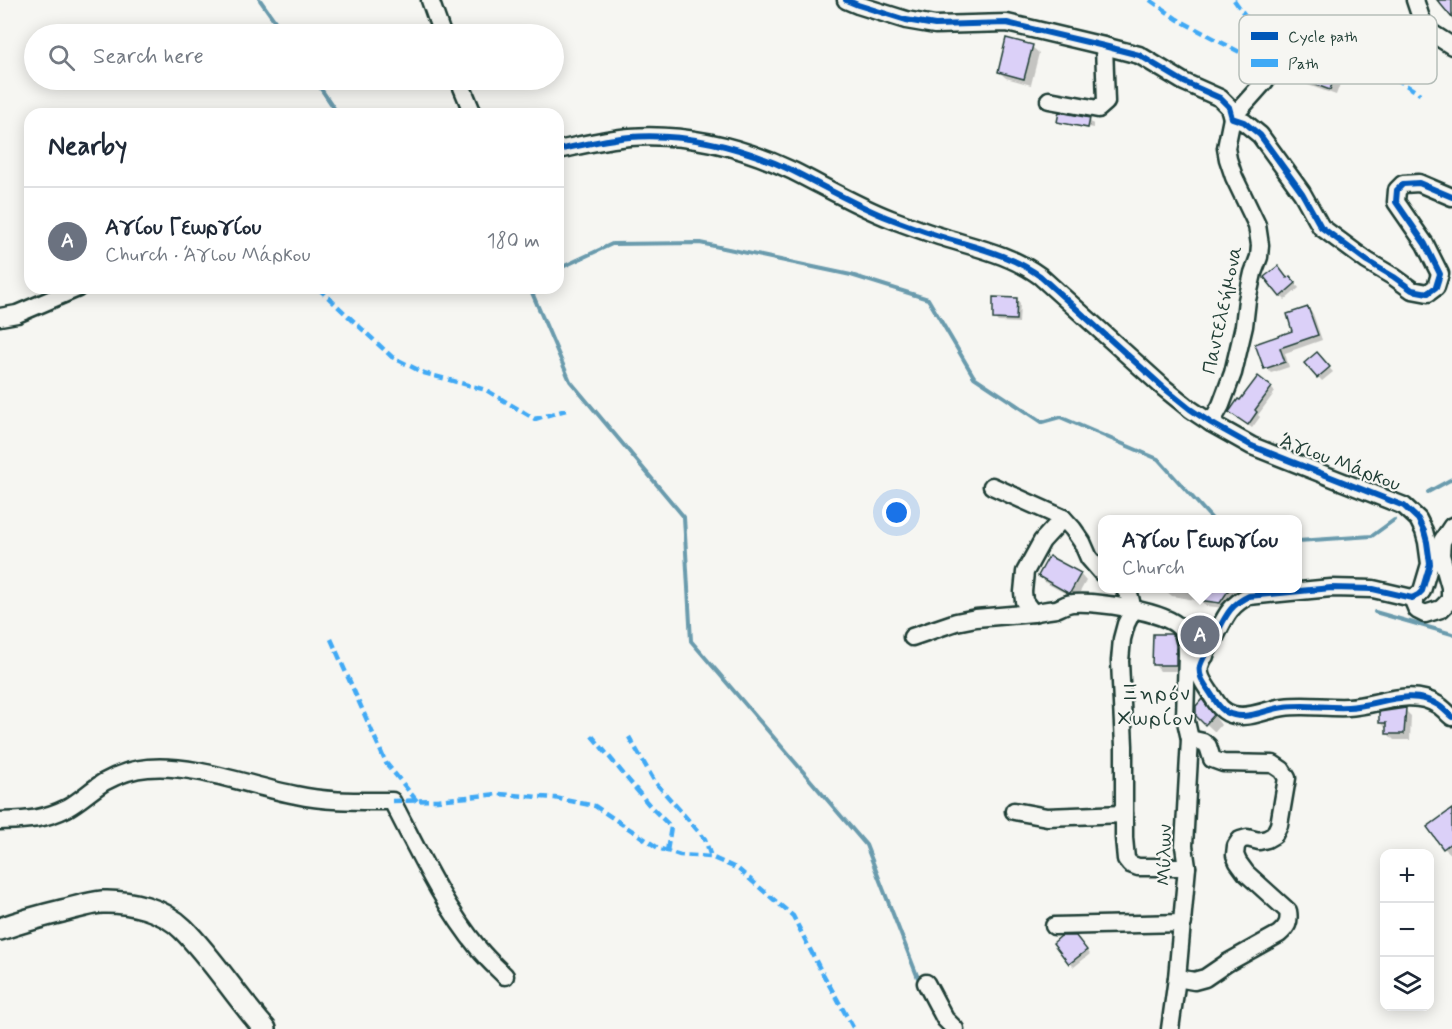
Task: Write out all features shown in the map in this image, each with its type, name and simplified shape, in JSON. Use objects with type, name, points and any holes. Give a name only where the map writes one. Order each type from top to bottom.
[{"type":"main road","points":[[0,929],[44,915],[100,902],[138,905],[154,911],[182,928],[265,1029]]},
{"type":"street","points":[[430,0],[438,24]]},
{"type":"street","points":[[846,0],[906,20],[935,25],[1007,23],[1139,55],[1184,82],[1220,98],[1229,107],[1232,118]]},
{"type":"street","points":[[1415,0],[1420,15]]},
{"type":"street","points":[[1437,36],[1452,46]]},
{"type":"street","points":[[1049,100],[1098,109],[1106,102],[1104,46]]},
{"type":"street","points":[[1232,118],[1262,84]]},
{"type":"street","points":[[463,90],[471,108]]},
{"type":"street","points":[[1232,118],[1244,122],[1260,135],[1302,193],[1321,227],[1366,261],[1412,290],[1428,293],[1436,287],[1440,274],[1425,244],[1396,202],[1397,190],[1404,184],[1419,183],[1452,197]]},
{"type":"street","name":"Παντελεήμονα","points":[[1211,423],[1221,405],[1233,373],[1260,245],[1257,225],[1228,159],[1226,148],[1232,118]]},
{"type":"street","name":"Άγιου Μάρκου","points":[[564,149],[606,140],[651,136],[717,144],[777,164],[887,218],[1015,260],[1040,276],[1164,388],[1211,423],[1252,446],[1404,506],[1418,519],[1424,531],[1430,564],[1422,591],[1412,598]]},
{"type":"street","points":[[0,317],[17,314],[64,294]]},
{"type":"street","points":[[992,486],[1063,518],[1073,529],[1089,558],[1098,568]]},
{"type":"street","points":[[1033,613],[1024,601],[1025,572],[1042,541],[1063,518]]},
{"type":"street","points":[[1302,591],[1331,588],[1373,590],[1412,598],[1417,610],[1425,614],[1441,609],[1450,600],[1450,586],[1441,555],[1442,541],[1452,526]]},
{"type":"street","points":[[1127,593],[1133,610],[1122,639],[1120,661],[1126,859],[1130,864],[1138,867],[1187,867]]},
{"type":"street","points":[[1280,593],[1249,596],[1239,600],[1229,609],[1200,667],[1202,680],[1217,705],[1226,712],[1236,716],[1252,715],[1294,705],[1350,707],[1415,697],[1437,704],[1452,717]]},
{"type":"street","points":[[912,637],[956,622],[1033,613],[1070,603],[1093,603],[1133,610]]},
{"type":"street","name":"Μύλων","points":[[1133,610],[1157,615],[1181,628],[1185,637],[1187,654],[1185,717],[1190,739],[1185,846],[1187,867],[1183,923],[1170,1029]]},
{"type":"street","points":[[1187,654],[1205,656]]},
{"type":"street","points":[[1186,683],[1210,692]]},
{"type":"street","points":[[1177,978],[1194,981],[1205,978],[1279,934],[1286,928],[1289,919],[1288,911],[1246,873],[1235,855],[1236,846],[1240,840],[1246,838],[1259,841],[1274,835],[1279,825],[1287,778],[1282,770],[1273,764],[1222,763],[1212,759],[1208,746],[1203,742],[1190,739]]},
{"type":"street","points":[[0,821],[44,818],[68,808],[105,782],[144,768],[164,767],[189,770],[326,801],[392,801],[452,909],[479,949],[505,976]]},
{"type":"street","points":[[1014,811],[1047,817],[1124,814]]},
{"type":"street","points":[[1054,926],[1183,923]]},
{"type":"street","points":[[926,983],[945,1019],[955,1029]]},
{"type":"building","points":[[1437,0],[1452,0],[1452,18]]},
{"type":"building","points":[[1006,38],[1033,45],[1024,79],[998,72]]},
{"type":"building","points":[[1314,84],[1332,84],[1330,90]]},
{"type":"building","points":[[1059,112],[1090,118],[1088,128],[1057,122]]},
{"type":"building","points":[[1278,266],[1287,278],[1290,276],[1296,283],[1280,297],[1264,277]]},
{"type":"building","points":[[993,297],[1017,298],[1016,320],[993,319]]},
{"type":"building","points":[[1308,307],[1318,335],[1280,348],[1285,362],[1264,369],[1255,344],[1292,331],[1287,314]]},
{"type":"building","points":[[1317,352],[1330,367],[1317,378],[1304,363]]},
{"type":"building","points":[[1258,376],[1272,387],[1255,410],[1257,412],[1248,425],[1229,412]]},
{"type":"building","points":[[1049,556],[1081,573],[1070,593],[1038,576]]},
{"type":"building","points":[[1199,593],[1227,593],[1220,603],[1198,600]]},
{"type":"building","points":[[1196,620],[1207,621],[1207,629],[1198,645],[1194,630]]},
{"type":"building","points":[[1153,634],[1171,634],[1174,637],[1176,665],[1152,665]]},
{"type":"building","points":[[1202,699],[1214,715],[1205,725],[1196,716],[1196,706]]},
{"type":"building","points":[[1406,708],[1404,734],[1386,734],[1386,723],[1379,723],[1379,712]]},
{"type":"building","points":[[1452,809],[1452,842],[1443,849],[1427,827]]},
{"type":"building","points":[[1061,936],[1076,936],[1087,950],[1069,964],[1053,943]]},
{"type":"waterway","points":[[260,0],[277,24]]},
{"type":"waterway","points":[[322,90],[334,108]]},
{"type":"waterway","points":[[564,266],[612,244],[700,243],[851,275],[928,299],[974,377],[1042,422],[1060,417],[1158,459],[1208,515]]},
{"type":"waterway","points":[[533,294],[570,381],[684,517],[691,641],[866,845],[921,984]]},
{"type":"waterway","points":[[1428,492],[1452,479]]},
{"type":"waterway","points":[[1302,541],[1372,536],[1394,520]]},
{"type":"waterway","points":[[1375,612],[1452,634]]},
{"type":"marked path","points":[[1150,0],[1177,19],[1239,52]]},
{"type":"marked path","points":[[1234,0],[1245,15]]},
{"type":"marked path","points":[[1404,84],[1420,94]]},
{"type":"marked path","points":[[324,294],[392,357],[424,373],[486,390],[535,419],[566,410]]},
{"type":"marked path","points":[[331,639],[386,763],[417,801]]},
{"type":"marked path","points":[[592,736],[650,806],[671,827],[667,851]]},
{"type":"marked path","points":[[629,737],[655,782],[705,839],[711,857]]},
{"type":"marked path","points":[[392,801],[437,800],[498,794],[555,798],[595,806],[658,848],[680,855],[711,857],[738,869],[793,916],[854,1029]]},
{"type":"cycle path","points":[[846,0],[906,20],[935,25],[1007,23],[1139,55],[1184,82],[1220,98],[1229,107],[1232,118],[1244,122],[1260,135],[1302,193],[1321,227],[1412,290],[1428,293],[1436,287],[1440,274],[1425,244],[1396,202],[1397,190],[1403,184],[1419,183],[1452,197]]},
{"type":"cycle path","points":[[564,149],[630,137],[651,136],[693,140],[734,149],[774,162],[854,203],[891,219],[1016,262],[1040,276],[1164,388],[1211,423],[1252,446],[1404,506],[1418,519],[1427,542],[1430,564],[1422,591],[1418,595],[1412,598],[1373,589],[1331,588],[1302,591]]},
{"type":"cycle path","points":[[1280,593],[1249,596],[1237,604],[1228,613],[1203,659],[1200,666],[1203,682],[1225,711],[1234,715],[1246,716],[1292,706],[1359,706],[1405,697],[1427,700],[1440,706],[1452,717]]},
{"type":"place","name":"Αγίου Γεωργίου","points":[[1200,635]]},
{"type":"district","name":"Ξηρόν Χωρίον","points":[[1156,706]]}]
